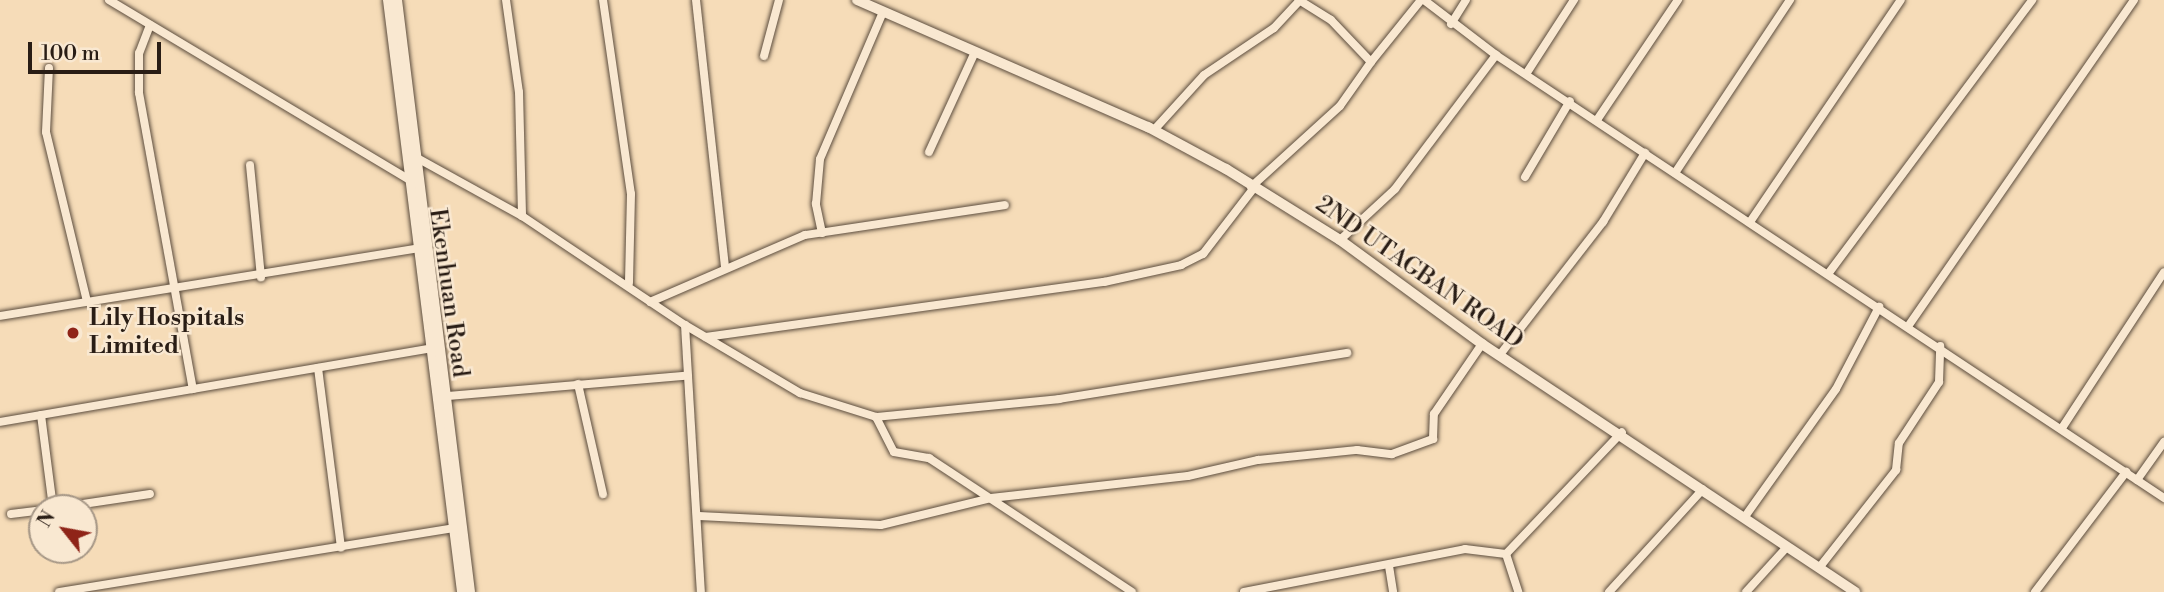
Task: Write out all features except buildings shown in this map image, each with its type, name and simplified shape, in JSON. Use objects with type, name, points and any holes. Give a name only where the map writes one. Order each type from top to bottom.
[{"type":"main road","name":"Ekenhuan Road","points":[[388,0],[411,181],[427,247],[433,348],[463,592]]},
{"type":"main road","name":"Ekenhuan Road","points":[[397,0],[427,247],[449,396],[470,592]]},
{"type":"main road","name":"2ND UTAGBAN ROAD","points":[[857,0],[974,54],[1154,130],[1340,240],[1499,356],[1622,432],[1855,592]]},
{"type":"street","points":[[109,0],[411,181]]},
{"type":"street","points":[[506,0],[519,92],[522,216]]},
{"type":"street","points":[[603,0],[631,194],[629,283]]},
{"type":"street","points":[[696,0],[725,267]]},
{"type":"street","points":[[764,56],[779,0]]},
{"type":"street","points":[[1154,130],[1204,75],[1274,28],[1299,0],[1331,20],[1371,61]]},
{"type":"street","points":[[706,337],[1104,282],[1181,265],[1203,254],[1252,188],[1340,106],[1371,61],[1423,0],[1451,24],[1496,55],[1528,71],[1645,153],[1909,325],[2164,498]]},
{"type":"street","points":[[1451,24],[1466,0]]},
{"type":"street","points":[[1528,71],[1574,0]]},
{"type":"street","points":[[1597,120],[1678,0]]},
{"type":"street","points":[[1675,173],[1790,0]]},
{"type":"street","points":[[1750,222],[1901,0]]},
{"type":"street","points":[[1828,274],[2032,0]]},
{"type":"street","points":[[1909,325],[2134,0]]},
{"type":"street","points":[[822,233],[816,204],[820,159],[883,12]]},
{"type":"street","points":[[150,25],[139,53],[139,93],[193,389]]},
{"type":"street","points":[[929,152],[974,54]]},
{"type":"street","points":[[1340,240],[1395,189],[1496,55]]},
{"type":"street","points":[[49,68],[46,132],[88,301]]},
{"type":"street","points":[[1525,177],[1570,101]]},
{"type":"street","points":[[1499,356],[1602,222],[1645,153]]},
{"type":"street","points":[[417,158],[522,216],[629,283],[650,302],[685,325],[800,393],[876,416],[1059,399],[1347,353]]},
{"type":"street","points":[[250,165],[261,277]]},
{"type":"street","points":[[650,302],[725,267],[822,233],[1005,205]]},
{"type":"street","points":[[0,316],[173,286],[261,277],[427,247]]},
{"type":"street","points":[[2062,428],[2164,272]]},
{"type":"street","points":[[1744,518],[1836,389],[1879,307]]},
{"type":"street","points":[[685,325],[684,376],[699,516],[701,592]]},
{"type":"street","points":[[699,516],[881,525],[991,498],[1188,476],[1258,460],[1357,450],[1392,454],[1433,439],[1434,414],[1482,344]]},
{"type":"street","points":[[1819,568],[1896,470],[1899,443],[1938,382],[1940,346]]},
{"type":"street","points":[[0,422],[433,348]]},
{"type":"street","points":[[318,368],[341,548]]},
{"type":"street","points":[[449,396],[684,376]]},
{"type":"street","points":[[578,384],[603,494]]},
{"type":"street","points":[[41,415],[52,494]]},
{"type":"street","points":[[876,416],[894,452],[929,458],[1132,592]]},
{"type":"street","points":[[1506,554],[1622,432]]},
{"type":"street","points":[[2137,480],[2164,442]]},
{"type":"street","points":[[2035,592],[2126,472]]},
{"type":"street","points":[[1609,592],[1703,489]]},
{"type":"street","points":[[98,502],[150,494]]},
{"type":"street","points":[[11,514],[28,512]]},
{"type":"street","points":[[60,592],[456,528]]},
{"type":"street","points":[[1746,592],[1787,547]]},
{"type":"street","points":[[1244,592],[1389,566],[1465,549],[1506,554]]},
{"type":"street","points":[[1506,554],[1518,592]]},
{"type":"street","points":[[1389,566],[1393,592]]},
{"type":"place","name":"Lily Hospitals Limited","points":[[73,333]]}]
